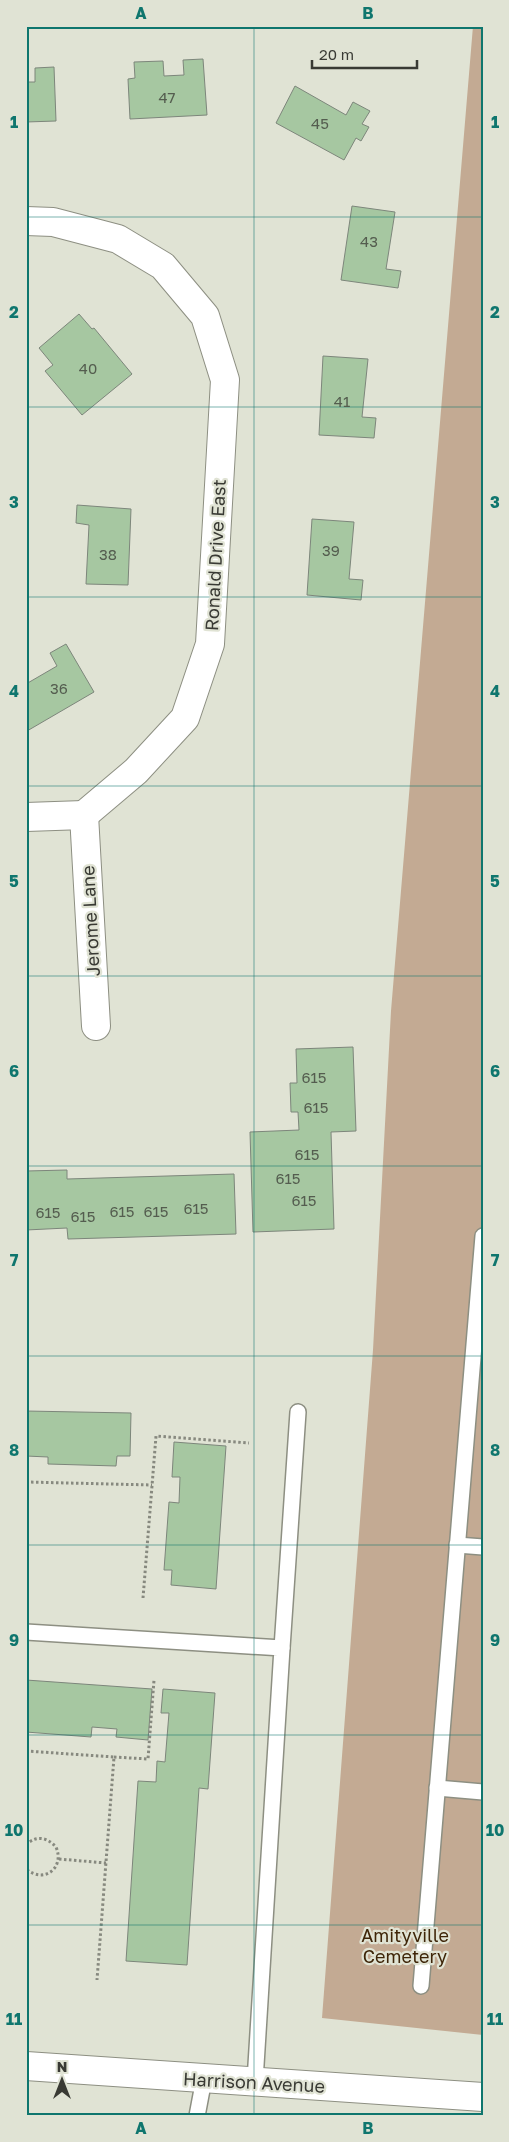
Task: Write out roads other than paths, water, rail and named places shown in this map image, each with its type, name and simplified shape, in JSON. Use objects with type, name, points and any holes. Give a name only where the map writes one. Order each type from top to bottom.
[{"type":"street","name":"Ronald Drive East","points":[[26,221],[53,222],[118,239],[163,266],[205,316],[225,380],[210,644],[185,718],[136,771],[84,815]]},
{"type":"street","points":[[26,817],[84,815]]},
{"type":"street","name":"Jerome Lane","points":[[84,815],[96,1026]]},
{"type":"street","name":"Harrison Avenue","points":[[26,2066],[204,2080],[255,2081],[483,2097]]},
{"type":"lane","points":[[421,1986],[457,1545],[480,1301],[483,1236]]},
{"type":"lane","points":[[255,2081],[298,1412]]},
{"type":"lane","points":[[457,1545],[483,1547]]},
{"type":"lane","points":[[26,1632],[282,1648]]},
{"type":"lane","points":[[437,1788],[483,1792]]},
{"type":"lane","points":[[197,2116],[204,2080]]},
{"type":"park label","name":"Amityville Cemetery","points":[[405,1945]]}]
